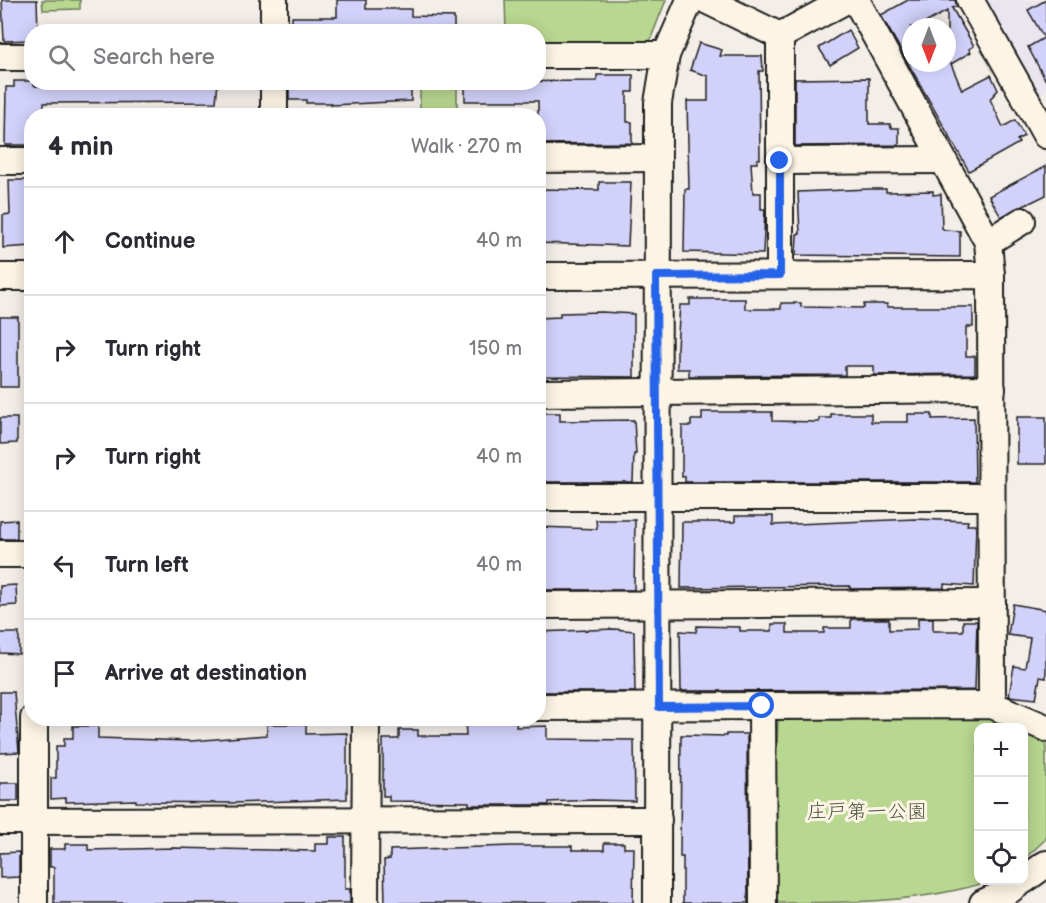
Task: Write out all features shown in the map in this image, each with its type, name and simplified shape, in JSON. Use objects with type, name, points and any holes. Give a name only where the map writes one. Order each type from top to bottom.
[{"type":"street","points":[[274,0],[274,24]]},
{"type":"street","points":[[657,903],[658,103],[666,55],[690,0]]},
{"type":"street","points":[[706,0],[780,36]]},
{"type":"street","points":[[780,36],[846,0]]},
{"type":"street","points":[[855,0],[988,242],[991,275],[992,389],[992,705]]},
{"type":"street","points":[[970,0],[1038,103],[1046,135]]},
{"type":"street","points":[[780,36],[780,275]]},
{"type":"street","points":[[546,55],[666,55]]},
{"type":"street","points":[[0,57],[24,57]]},
{"type":"street","points":[[274,90],[274,108]]},
{"type":"street","points":[[546,159],[657,158]]},
{"type":"street","points":[[780,161],[941,160]]},
{"type":"street","points":[[0,161],[24,161]]},
{"type":"street","points":[[988,242],[1022,221]]},
{"type":"street","points":[[546,276],[991,275]]},
{"type":"street","points":[[0,278],[24,278]]},
{"type":"street","points":[[546,393],[992,389]]},
{"type":"street","points":[[546,497],[991,497]]},
{"type":"street","points":[[0,554],[24,554]]},
{"type":"street","points":[[546,605],[992,603]]},
{"type":"street","points":[[546,707],[992,705],[1046,728]]},
{"type":"street","points":[[762,706],[763,903]]},
{"type":"street","points":[[34,726],[34,903]]},
{"type":"street","points":[[365,903],[366,726]]},
{"type":"street","points":[[0,821],[658,820]]},
{"type":"street","points":[[982,903],[1017,889],[1046,864]]},
{"type":"shaded area","points":[[982,0],[1046,0],[1046,91],[1041,94],[1031,91]]},
{"type":"green space","points":[[42,0],[80,0],[80,9],[43,10]]},
{"type":"green space","points":[[505,0],[666,0],[647,48],[546,48],[546,24],[506,24]]},
{"type":"green space","points":[[420,90],[457,90],[457,108],[420,108]]},
{"type":"green space","name":"庄戸第一公園","points":[[1000,718],[1011,723],[974,723],[975,885],[910,898],[854,902],[771,903],[778,720]]},
{"type":"green space","points":[[1028,731],[1046,739],[1046,839],[1028,855]]},
{"type":"building","points":[[2,0],[37,0],[38,24],[24,24],[24,40],[4,41]]},
{"type":"building","points":[[337,0],[366,0],[366,9],[411,9],[411,16],[454,17],[454,24],[292,24],[292,17],[337,17]]},
{"type":"building","points":[[908,0],[955,0],[957,6],[952,8],[974,46],[969,49],[971,52],[956,61],[956,18],[947,18],[947,11],[934,18],[902,18],[902,52],[881,15]]},
{"type":"building","points":[[1046,0],[1046,81],[1028,47],[1044,38],[1028,10]]},
{"type":"building","points":[[848,30],[858,48],[830,65],[819,48]]},
{"type":"building","points":[[699,43],[722,50],[720,56],[762,56],[763,71],[759,71],[760,159],[757,159],[757,163],[751,163],[753,193],[761,193],[761,209],[765,209],[763,254],[684,252],[685,189],[689,189],[687,101],[708,101],[708,76],[690,70]]},
{"type":"building","points":[[913,72],[954,72],[962,90],[991,75],[998,90],[990,99],[1003,127],[1015,120],[1024,136],[1017,140],[1019,143],[969,171]]},
{"type":"building","points":[[597,75],[633,75],[633,92],[627,92],[627,122],[632,122],[632,143],[546,144],[546,108],[538,108],[538,101],[465,101],[465,90],[546,90],[546,81],[597,81]]},
{"type":"building","points":[[869,78],[869,124],[890,124],[891,128],[899,128],[899,145],[795,146],[795,79]]},
{"type":"building","points":[[14,81],[24,81],[24,90],[217,90],[216,102],[44,103],[44,108],[24,108],[24,145],[5,145],[6,87],[14,87]]},
{"type":"building","points":[[289,90],[411,90],[411,101],[331,105],[331,103],[306,103],[306,100],[289,100]]},
{"type":"building","points":[[1046,166],[1046,195],[1001,217],[989,196]]},
{"type":"building","points":[[9,180],[24,180],[24,247],[3,248],[3,215],[10,214]]},
{"type":"building","points":[[599,182],[631,182],[628,246],[546,243],[546,189],[599,190]]},
{"type":"building","points":[[886,189],[886,192],[933,191],[933,195],[941,194],[942,228],[960,231],[960,257],[796,255],[797,234],[800,234],[798,192]]},
{"type":"building","points":[[690,299],[745,299],[745,309],[781,309],[781,303],[801,303],[801,307],[864,308],[864,304],[887,304],[887,307],[973,307],[973,327],[966,327],[966,356],[975,356],[975,374],[874,375],[874,366],[845,366],[845,375],[689,376],[689,369],[677,369],[677,347],[680,305],[690,305]]},
{"type":"building","points":[[560,313],[634,314],[634,377],[546,376],[546,318],[560,317]]},
{"type":"building","points":[[0,317],[18,317],[18,387],[0,387]]},
{"type":"building","points":[[702,412],[772,412],[772,421],[819,422],[819,418],[831,418],[831,414],[871,414],[871,422],[908,422],[908,414],[932,414],[932,419],[974,418],[975,482],[685,482],[685,476],[682,477],[682,426],[691,426],[691,420],[702,420]]},
{"type":"building","points":[[546,413],[560,413],[560,421],[634,420],[636,454],[634,454],[633,482],[546,482]]},
{"type":"building","points":[[1017,417],[1046,417],[1046,464],[1017,464]]},
{"type":"building","points":[[0,418],[17,418],[17,443],[0,444]]},
{"type":"building","points":[[735,516],[773,516],[773,525],[915,519],[968,521],[967,525],[976,525],[974,586],[944,584],[944,588],[850,589],[850,586],[681,588],[682,522],[735,522]]},
{"type":"building","points":[[17,520],[17,539],[0,539],[0,521]]},
{"type":"building","points":[[596,520],[635,520],[634,590],[546,590],[546,527],[597,529]]},
{"type":"building","points":[[16,585],[17,605],[0,606],[0,586]]},
{"type":"building","points":[[1013,604],[1046,610],[1046,678],[1040,677],[1036,699],[1009,696],[1014,666],[1025,668],[1030,638],[1008,635]]},
{"type":"building","points":[[918,618],[933,618],[933,631],[963,631],[963,621],[977,621],[975,690],[681,691],[680,631],[696,632],[697,626],[740,627],[740,631],[772,631],[772,624],[787,624],[787,633],[824,633],[824,628],[851,628],[851,619],[889,619],[889,630],[918,629]]},
{"type":"building","points":[[614,629],[634,631],[635,692],[546,692],[546,632]]},
{"type":"building","points":[[0,633],[19,633],[19,654],[0,653]]},
{"type":"building","points":[[0,692],[14,692],[19,752],[0,753]]},
{"type":"building","points":[[73,726],[98,726],[98,738],[191,741],[267,735],[267,726],[306,726],[306,734],[347,733],[347,799],[231,803],[136,802],[136,800],[66,802],[66,798],[51,799],[51,778],[56,778],[56,746],[64,746],[64,738],[73,738]]},
{"type":"building","points":[[465,726],[547,726],[547,739],[634,740],[635,801],[592,800],[549,802],[549,805],[469,805],[469,802],[389,801],[389,796],[383,796],[383,739],[399,739],[399,730],[418,730],[418,736],[466,736]]},
{"type":"building","points":[[726,734],[747,734],[748,903],[683,903],[683,857],[680,857],[681,735],[726,736]]},
{"type":"building","points":[[0,783],[18,783],[18,801],[0,801]]},
{"type":"building","points":[[329,837],[345,837],[345,889],[350,889],[350,903],[54,903],[54,867],[50,867],[50,849],[65,849],[65,844],[88,844],[88,850],[174,848],[315,851],[315,844],[329,844]]},
{"type":"building","points":[[604,843],[624,843],[624,848],[634,848],[633,903],[385,903],[384,860],[390,859],[390,850],[572,846],[572,850],[604,850]]},
{"type":"building","points":[[19,852],[19,877],[0,878],[0,853]]},
{"type":"route","points":[[762,706],[659,707],[656,276],[780,275],[780,161]]}]
